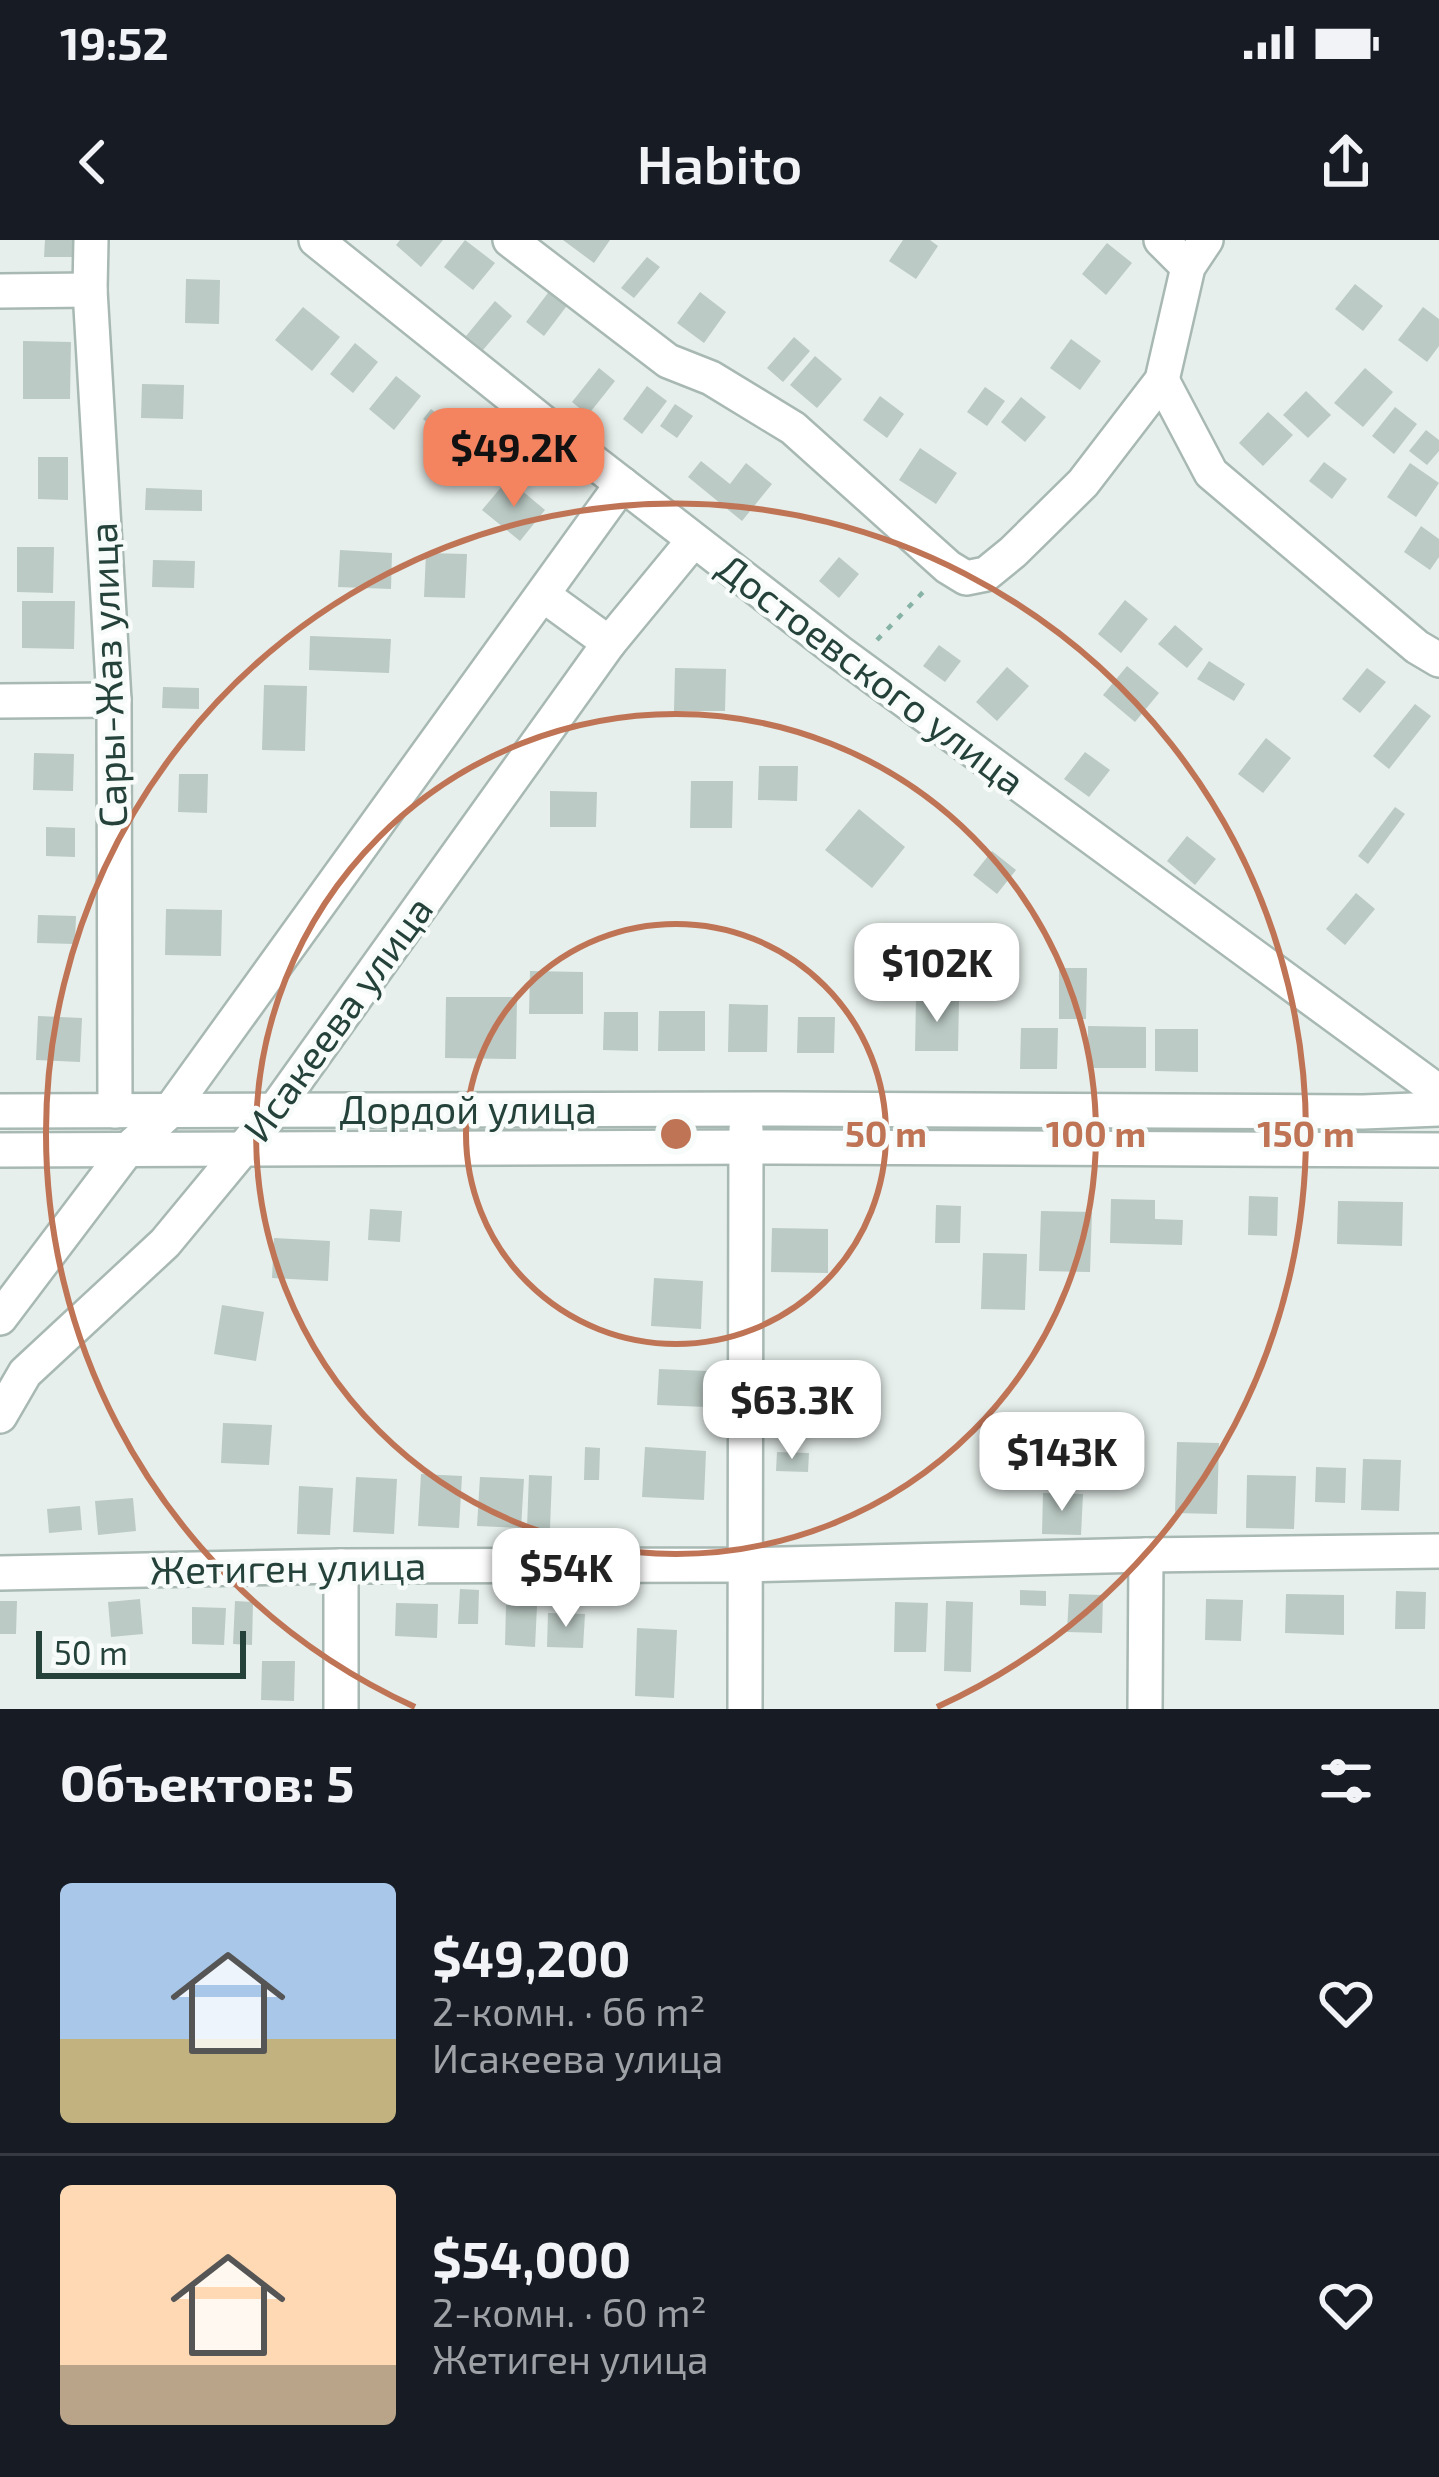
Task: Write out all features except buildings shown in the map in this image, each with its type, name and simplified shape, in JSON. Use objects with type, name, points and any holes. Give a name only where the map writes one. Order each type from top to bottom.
[{"type":"street","name":"Сары-Жаз улица","points":[[92,240],[90,290],[114,700],[115,1111]]},
{"type":"street","name":"Достоевского улица","points":[[316,240],[854,664],[1439,1092]]},
{"type":"street","points":[[510,240],[668,361],[711,378],[793,428],[948,567],[967,578],[986,574],[1013,552],[1083,483],[1162,380],[1197,253],[1161,240]]},
{"type":"street","points":[[0,291],[90,290]]},
{"type":"street","points":[[1162,380],[1211,473],[1417,647],[1439,660]]},
{"type":"street","name":"Исакеева улица","points":[[0,1318],[127,1150],[169,1112],[622,484]]},
{"type":"street","name":"Исакеева улица","points":[[0,1416],[25,1373],[165,1243],[274,1111],[609,643],[693,541]]},
{"type":"street","points":[[543,595],[609,643]]},
{"type":"street","points":[[0,700],[114,700]]},
{"type":"street","points":[[1363,1112],[1386,1091],[1389,1076],[1379,1047]]},
{"type":"street","points":[[745,1709],[746,1109]]},
{"type":"street","name":"Дордой улица","points":[[0,1111],[1439,1109]]},
{"type":"street","name":"Дордой улица","points":[[0,1150],[1436,1146]]},
{"type":"street","name":"Жетиген улица","points":[[0,1573],[1439,1551]]},
{"type":"street","points":[[1144,1709],[1146,1555]]},
{"type":"street","points":[[341,1566],[341,1709]]},
{"type":"path","points":[[854,664],[948,567]]}]
